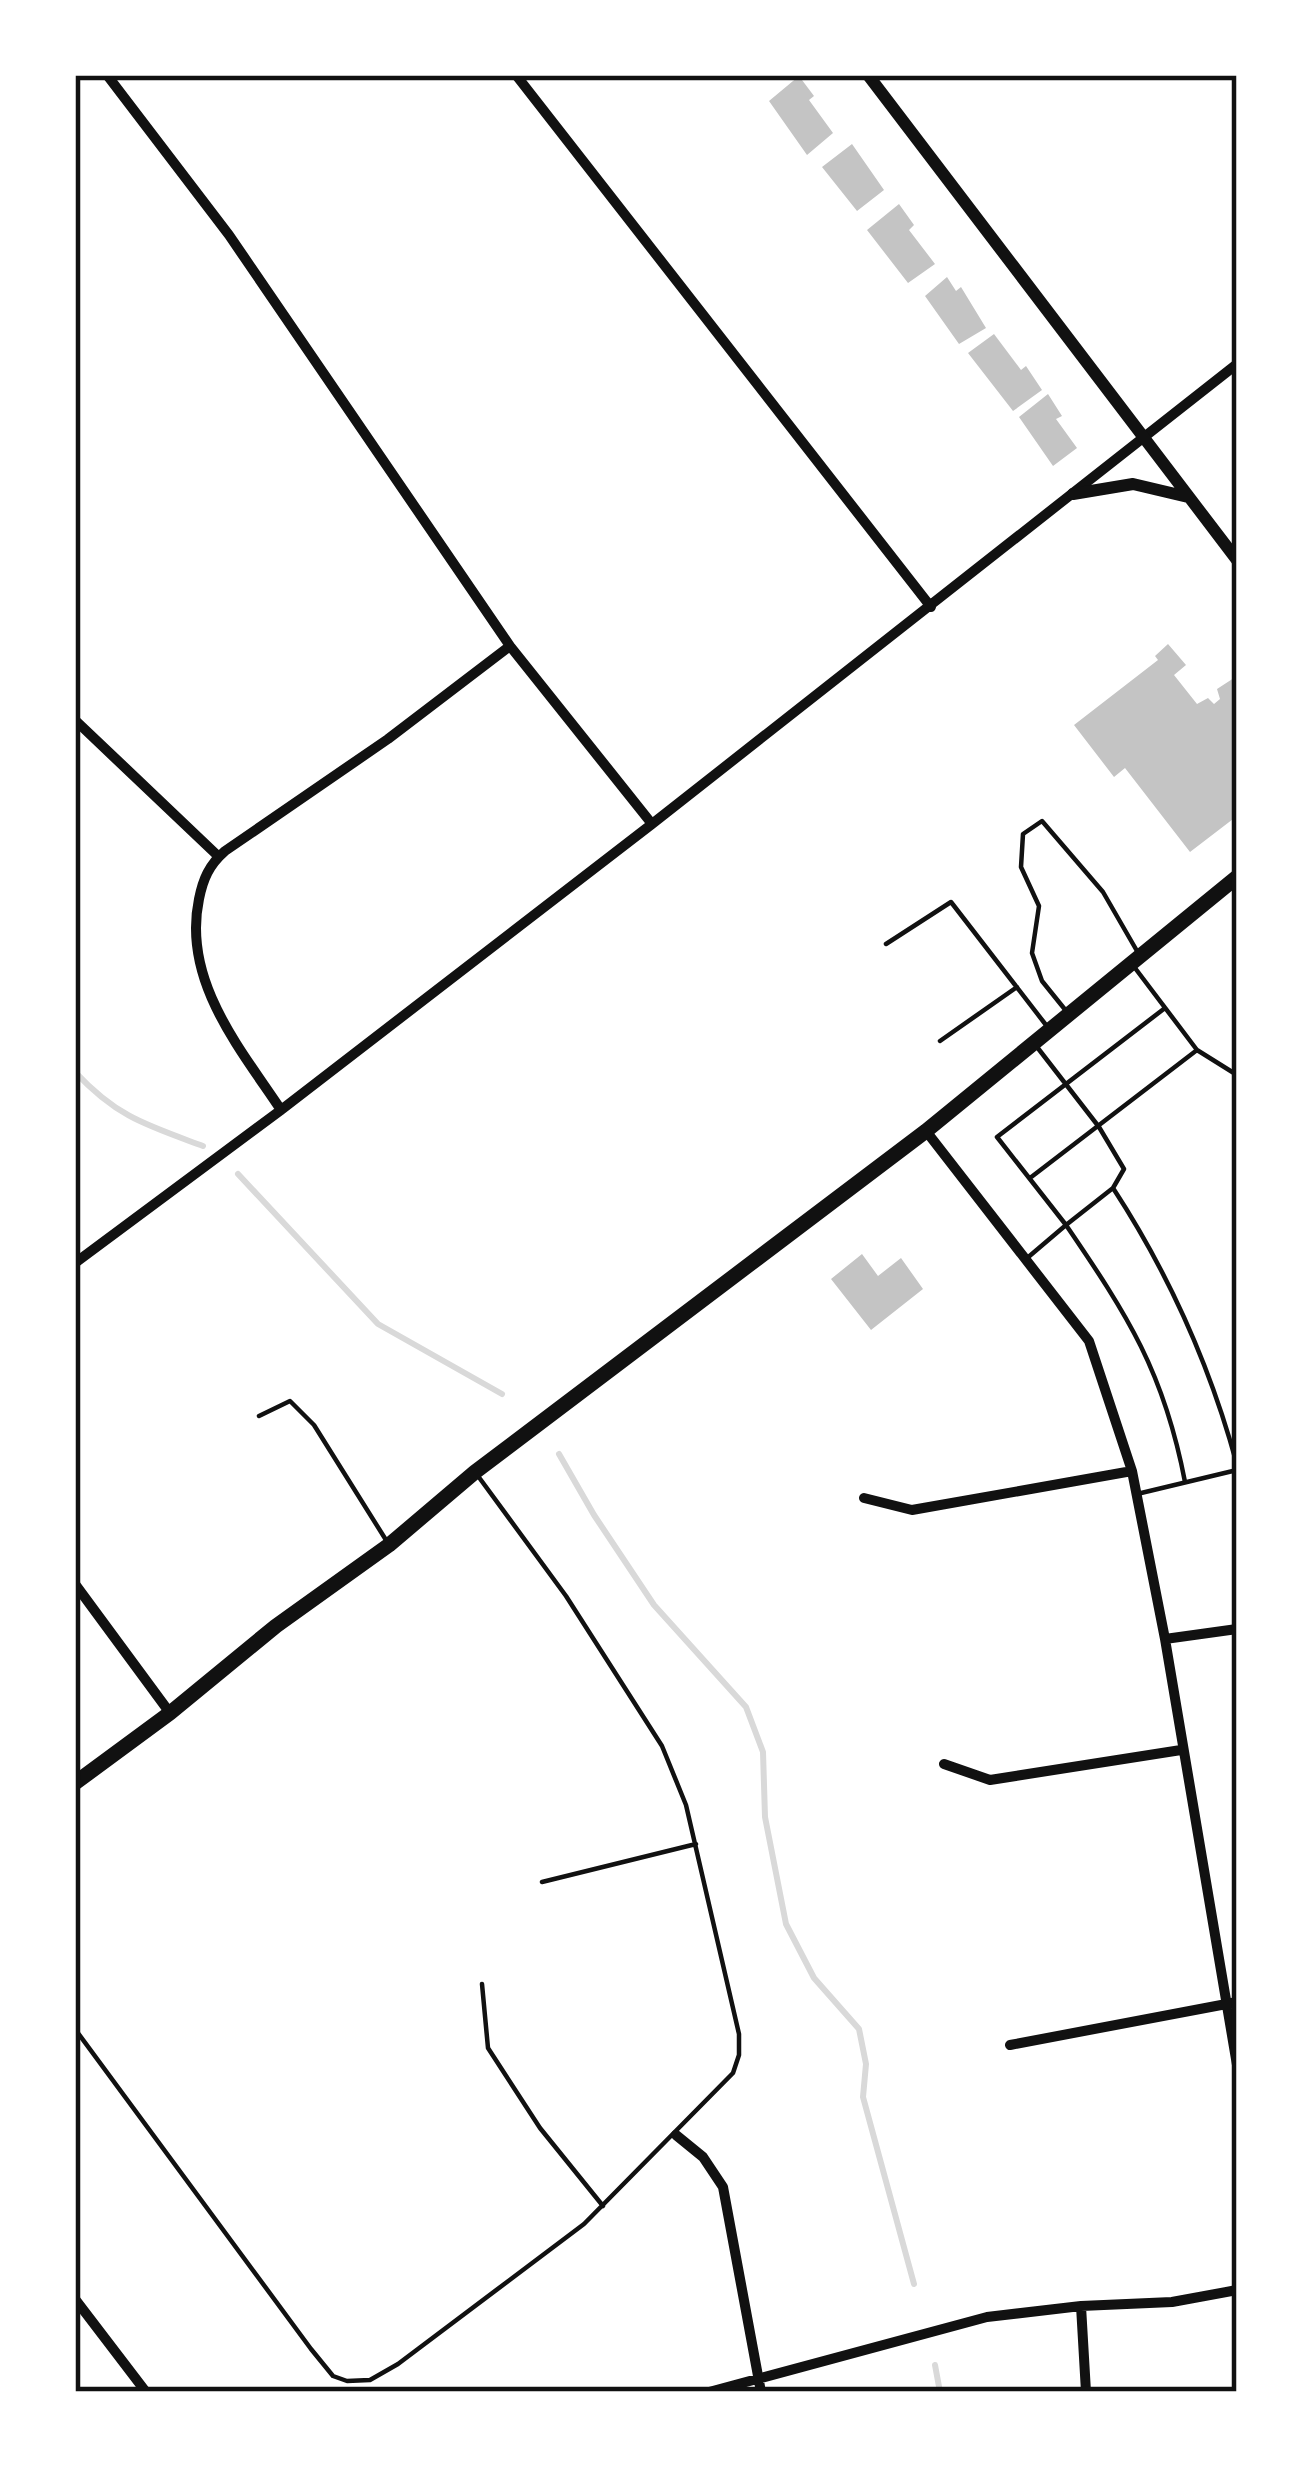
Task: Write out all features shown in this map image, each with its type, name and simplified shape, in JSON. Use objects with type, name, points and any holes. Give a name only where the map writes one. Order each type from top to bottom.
[{"type":"main road","points":[[75,1783],[276,1626],[389,1545],[475,1472],[926,1131],[1237,877]]},
{"type":"street","points":[[107,75],[229,235],[510,646],[652,824]]},
{"type":"street","points":[[516,75],[932,607]]},
{"type":"street","points":[[868,75],[1237,560]]},
{"type":"street","points":[[75,1263],[652,824],[1237,364]]},
{"type":"street","points":[[1073,494],[1132,484],[1188,497]]},
{"type":"street","points":[[280,1110],[229,1031],[199,966],[194,932],[205,876],[218,856],[388,739],[510,646]]},
{"type":"street","points":[[75,720],[218,856]]},
{"type":"street","points":[[926,1131],[1089,1341],[1137,1494],[1181,1750],[1232,2002],[1237,2066]]},
{"type":"street","points":[[864,1498],[912,1510],[1132,1472]]},
{"type":"street","points":[[75,1584],[170,1713]]},
{"type":"street","points":[[1165,1639],[1237,1629]]},
{"type":"street","points":[[944,1763],[990,1780],[1181,1750]]},
{"type":"street","points":[[1010,2044],[1232,2002]]},
{"type":"street","points":[[676,2135],[703,2157],[723,2187],[761,2392]]},
{"type":"street","points":[[710,2392],[987,2317],[1172,2302],[1237,2290]]},
{"type":"street","points":[[75,2299],[146,2392]]},
{"type":"street","points":[[1081,2306],[1086,2392]]},
{"type":"lane","points":[[1070,1014],[1049,992],[1032,953],[1039,906],[1021,867],[1020,852],[1023,834],[1042,821],[1103,892],[1136,960],[1197,1050],[1237,1076]]},
{"type":"lane","points":[[886,944],[952,902],[1050,1030]]},
{"type":"lane","points":[[940,1041],[1017,987]]},
{"type":"lane","points":[[1165,1008],[998,1137],[1115,1296],[1153,1365],[1175,1431],[1185,1482]]},
{"type":"lane","points":[[1025,1259],[1113,1188],[1124,1168],[1100,1127],[1034,1043]]},
{"type":"lane","points":[[1030,1179],[1197,1050]]},
{"type":"lane","points":[[1113,1188],[1151,1247],[1181,1309],[1226,1422],[1237,1467],[1137,1494]]},
{"type":"lane","points":[[259,1415],[290,1401],[314,1425],[389,1545]]},
{"type":"lane","points":[[1226,1422],[1237,1417]]},
{"type":"lane","points":[[75,2029],[311,2349],[333,2376],[347,2381],[370,2380],[398,2365],[603,2206],[733,2073],[739,2034],[686,1805],[662,1746],[566,1596],[475,1472]]},
{"type":"lane","points":[[542,1882],[696,1844]]},
{"type":"lane","points":[[482,1984],[488,2048],[553,2146],[603,2206]]},
{"type":"building","points":[[799,76],[814,96],[809,100],[833,133],[807,155],[769,101]]},
{"type":"building","points":[[852,144],[884,190],[857,211],[822,167]]},
{"type":"building","points":[[899,204],[914,225],[909,230],[935,264],[908,283],[867,230]]},
{"type":"building","points":[[947,277],[956,291],[961,287],[986,328],[959,344],[925,296]]},
{"type":"building","points":[[994,334],[1042,390],[1013,411],[968,353]]},
{"type":"building","points":[[1048,394],[1062,416],[1056,419],[1077,448],[1053,466],[1019,417]]},
{"type":"building","points":[[1168,644],[1186,665],[1174,675],[1197,704],[1208,698],[1214,704],[1220,699],[1217,689],[1237,676],[1237,816],[1190,852],[1125,768],[1114,777],[1074,725],[1158,660],[1155,656]]},
{"type":"building","points":[[862,1254],[878,1276],[901,1258],[923,1289],[871,1330],[831,1279]]},
{"type":"waterway","points":[[75,1072],[119,1110],[203,1146]]},
{"type":"waterway","points":[[238,1174],[378,1324],[502,1394]]},
{"type":"waterway","points":[[559,1454],[654,1605],[746,1707],[763,1752],[765,1817],[786,1924],[814,1978],[859,2029],[866,2064],[863,2097],[914,2284]]},
{"type":"waterway","points":[[935,2365],[940,2392]]}]
